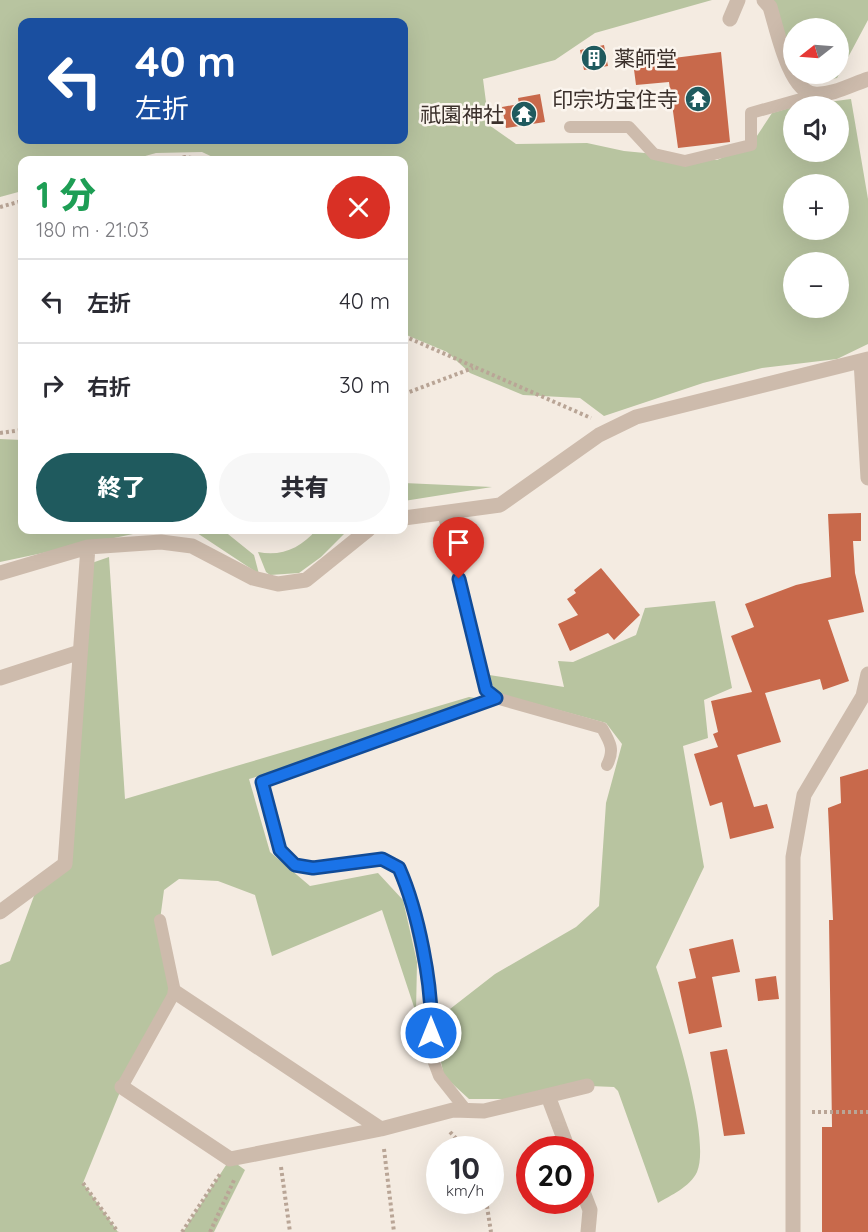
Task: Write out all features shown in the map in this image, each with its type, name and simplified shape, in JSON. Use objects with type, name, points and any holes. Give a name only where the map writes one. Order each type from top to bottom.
[{"type":"street","points":[[730,19],[738,0]]},
{"type":"street","points":[[764,0],[770,7],[793,78],[802,90],[815,95],[868,79]]},
{"type":"street","points":[[408,517],[500,505],[599,435],[636,417],[865,360],[868,477]]},
{"type":"street","points":[[0,573],[88,547],[161,542],[192,546],[253,579],[278,584],[306,580],[363,534]]},
{"type":"street","points":[[0,912],[65,864],[88,547]]},
{"type":"street","points":[[0,678],[80,652]]},
{"type":"street","points":[[794,1232],[793,857],[804,795],[863,696],[868,674]]},
{"type":"street","points":[[175,992],[381,1129]]},
{"type":"street","points":[[122,1087],[238,1157],[381,1129],[453,1110],[484,1111],[587,1086]]},
{"type":"street","points":[[548,1096],[563,1136]]},
{"type":"street","points":[[588,1232],[590,1214]]},
{"type":"lane","points":[[570,127],[629,128],[654,154],[685,161],[751,145],[751,114],[815,95]]},
{"type":"lane","points":[[443,512],[486,690],[496,698],[602,728],[611,744],[613,755],[607,765]]},
{"type":"lane","points":[[466,1110],[439,1076],[433,1060],[429,989],[411,900],[399,868],[382,859],[313,868],[295,865],[280,850],[262,782],[496,698]]},
{"type":"lane","points":[[122,1087],[175,992],[160,920]]},
{"type":"path","points":[[0,207],[18,202]]},
{"type":"path","points":[[408,338],[613,428]]},
{"type":"path","points":[[408,392],[474,367]]},
{"type":"path","points":[[0,433],[18,431]]},
{"type":"path","points":[[794,1112],[868,1112]]},
{"type":"path","points":[[381,1129],[394,1232]]},
{"type":"path","points":[[279,1148],[290,1232]]},
{"type":"path","points":[[182,1232],[238,1157]]},
{"type":"path","points":[[210,1232],[238,1157]]},
{"type":"path","points":[[83,1183],[118,1232]]},
{"type":"path","points":[[488,1214],[491,1232]]},
{"type":"green space","points":[[0,0],[712,0],[595,33],[555,60],[483,79],[489,125],[516,144],[587,143],[624,151],[717,160],[751,145],[772,113],[783,110],[783,162],[849,162],[849,99],[851,99],[868,199],[868,344],[837,359],[762,368],[703,383],[604,416],[580,398],[523,395],[470,373],[447,352],[408,336],[408,156],[210,156],[202,152],[156,153],[145,156],[18,156],[18,192],[0,197]]},
{"type":"green space","points":[[763,0],[868,0],[868,20],[849,56],[849,18],[783,18],[783,43]]},
{"type":"green space","points":[[0,439],[18,440],[18,534],[133,534],[0,562]]},
{"type":"green space","points":[[408,483],[492,487],[408,500]]},
{"type":"green space","points":[[199,534],[228,534],[254,555],[259,574]]},
{"type":"green space","points":[[312,534],[344,534],[321,557],[299,573],[270,575],[266,572],[258,552],[275,553],[290,550]]},
{"type":"green space","points":[[109,557],[125,799],[469,697],[490,700],[378,740],[249,779],[270,852],[310,886],[378,873],[403,900],[417,962],[416,1013],[382,910],[272,956],[255,895],[218,881],[179,879],[164,890],[160,920],[175,990],[122,1087],[83,1183],[118,1232],[0,1232],[0,965],[10,961],[38,885],[65,864],[86,565]]},
{"type":"green space","points":[[715,601],[732,688],[704,700],[708,738],[683,746],[704,867],[656,967],[687,1071],[699,1131],[700,1155],[697,1172],[690,1182],[658,1203],[618,1091],[614,1087],[590,1086],[507,1099],[469,1099],[444,1076],[438,1048],[450,1009],[495,974],[576,927],[599,906],[606,803],[622,744],[606,723],[500,694],[483,674],[564,687],[558,661],[573,662],[636,635],[645,608]]},
{"type":"green space","points":[[230,1159],[245,1170],[214,1232],[183,1232]]},
{"type":"building","name":"薬師堂","points":[[604,45],[608,66],[584,70],[580,50]]},
{"type":"building","name":"印宗坊宝住寺","points":[[721,52],[730,142],[678,148],[669,82],[636,85],[632,54],[657,53],[658,60]]},
{"type":"building","name":"祇園神社","points":[[540,94],[545,122],[506,128],[502,107],[519,104],[518,98]]},
{"type":"building","points":[[861,513],[861,541],[853,541],[855,573],[864,612],[828,620],[849,681],[823,690],[820,679],[765,693],[781,742],[737,755],[754,807],[767,804],[774,828],[730,839],[722,802],[710,806],[694,754],[718,747],[713,734],[718,732],[711,701],[752,692],[731,636],[754,627],[745,604],[796,585],[831,577],[828,514]]},
{"type":"building","points":[[601,568],[640,615],[614,640],[608,633],[570,651],[558,624],[578,615],[567,599],[576,593],[574,590]]},
{"type":"building","points":[[868,769],[868,1232],[822,1232],[822,1127],[832,1127],[829,920],[833,920],[828,808],[841,803],[840,777]]},
{"type":"building","points":[[733,939],[740,972],[712,977],[722,1027],[689,1034],[678,982],[696,978],[689,949]]},
{"type":"building","points":[[776,976],[779,999],[758,1001],[755,979]]},
{"type":"building","points":[[727,1049],[745,1134],[724,1136],[710,1052]]},
{"type":"place","name":"薬師堂","points":[[594,58]]},
{"type":"place","name":"印宗坊宝住寺","points":[[698,99]]},
{"type":"place","name":"祇園神社","points":[[524,114]]},
{"type":"route","points":[[431,1033],[432,1009],[429,989],[411,900],[399,868],[382,859],[313,868],[295,865],[280,850],[262,782],[496,698],[486,690],[459,579]]}]
